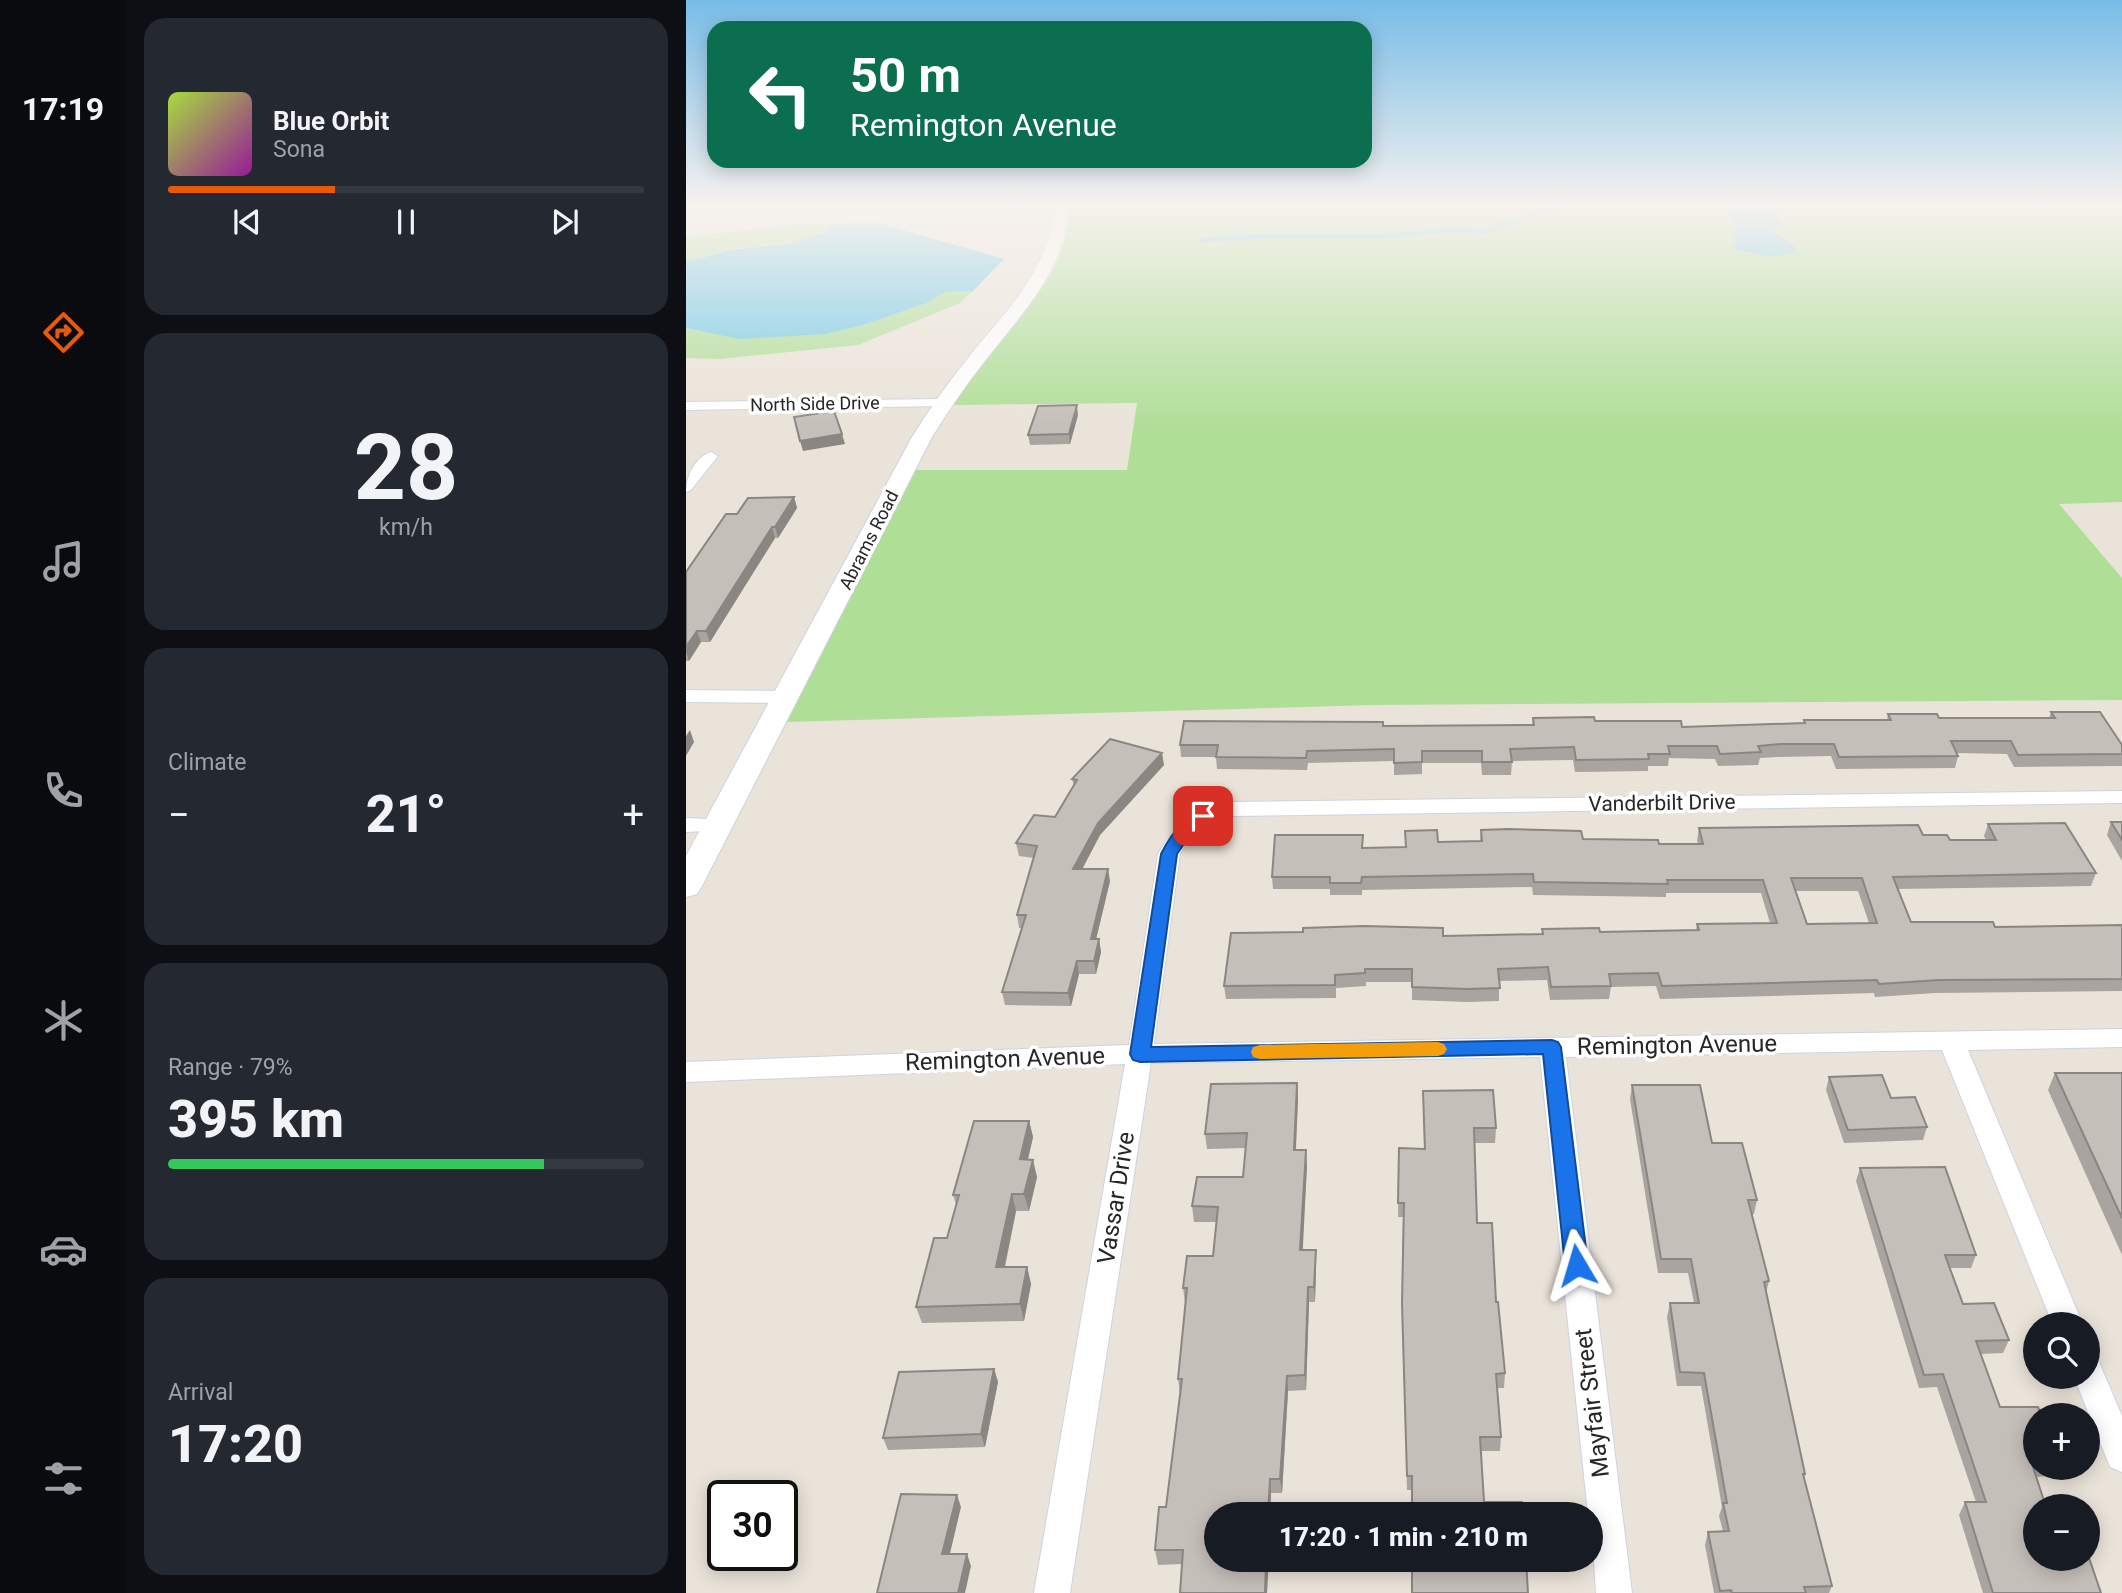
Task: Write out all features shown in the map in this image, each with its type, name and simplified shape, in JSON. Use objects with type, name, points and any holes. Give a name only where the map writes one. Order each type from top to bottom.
[{"type":"street","name":"Abrams Road","points":[[686,886],[922,437],[944,403],[1041,279]]},
{"type":"street","name":"North Side Drive","points":[[686,406],[944,403]]},
{"type":"street","points":[[686,487],[711,456]]},
{"type":"street","points":[[686,696],[786,697]]},
{"type":"street","name":"Vanderbilt Drive","points":[[1203,816],[1232,809],[2122,797]]},
{"type":"street","name":"Vassar Drive","points":[[1052,1593],[1140,1054],[1169,854],[1175,841],[1203,816]]},
{"type":"street","points":[[686,825],[718,825]]},
{"type":"street","name":"Remington Avenue","points":[[686,1072],[1140,1054],[2122,1038]]},
{"type":"street","points":[[1951,1040],[2063,1312]]},
{"type":"street","name":"Mayfair Street","points":[[1552,1047],[1614,1593]]},
{"type":"street","points":[[2095,1389],[2122,1455]]},
{"type":"green space","points":[[1047,279],[2122,279],[2122,502],[2059,504],[2122,578],[2122,700],[1371,705],[787,722],[915,470],[1127,470],[1137,403],[952,405]]},
{"type":"green space","points":[[973,291],[960,303],[858,345],[719,359],[686,358],[686,328],[701,331],[826,334],[863,325],[927,303],[945,292]]},
{"type":"water","points":[[686,279],[984,279],[973,291],[945,292],[927,303],[863,325],[826,334],[740,339],[686,328]]},
{"type":"building","points":[[1077,405],[1069,434],[1028,435],[1038,406]]},
{"type":"building","points":[[834,411],[842,434],[800,441],[794,417]]},
{"type":"building","points":[[794,497],[706,631],[697,631],[686,647],[686,572],[726,514],[737,514],[748,498]]},
{"type":"building","points":[[2051,712],[2100,712],[2122,745],[2122,754],[2018,755],[2011,741],[1951,741],[1958,756],[1839,757],[1834,744],[1780,744],[1758,746],[1761,752],[1720,754],[1717,746],[1668,746],[1670,754],[1648,754],[1649,759],[1576,760],[1574,747],[1510,749],[1512,762],[1482,762],[1482,751],[1422,751],[1422,762],[1394,763],[1394,749],[1307,751],[1306,758],[1216,757],[1218,745],[1180,745],[1184,721],[1383,722],[1383,726],[1534,725],[1533,718],[1594,717],[1595,721],[1681,721],[1682,727],[1805,723],[1804,720],[1891,720],[1888,714],[1937,714],[1939,718],[2055,718]]},
{"type":"building","points":[[1110,739],[1162,753],[1098,823],[1073,869],[1108,869],[1091,939],[1099,939],[1094,961],[1077,961],[1068,993],[1002,992],[1026,915],[1017,915],[1037,846],[1016,843],[1034,815],[1055,817],[1077,780],[1072,779]]},
{"type":"building","points":[[2111,822],[2122,822],[2122,840]]},
{"type":"building","points":[[2065,823],[2096,873],[1893,877],[1911,922],[1993,922],[1995,927],[2122,925],[2122,979],[1939,980],[1879,984],[1877,980],[1662,986],[1658,973],[1609,974],[1611,986],[1551,987],[1548,967],[1498,969],[1500,988],[1412,987],[1412,969],[1365,969],[1365,973],[1335,975],[1335,985],[1224,986],[1231,933],[1303,932],[1303,928],[1364,926],[1443,928],[1443,936],[1543,934],[1542,929],[1599,928],[1600,932],[1699,930],[1697,924],[1777,923],[1763,880],[1667,880],[1668,884],[1534,882],[1533,874],[1362,877],[1361,883],[1330,883],[1330,877],[1272,877],[1275,835],[1363,835],[1362,848],[1406,847],[1405,831],[1437,830],[1438,842],[1482,841],[1481,830],[1509,829],[1581,831],[1583,839],[1658,840],[1659,844],[1703,844],[1699,828],[1918,825],[1923,835],[1947,835],[1950,840],[1996,840],[1988,824]],"holes":[[[1791,878],[1862,878],[1877,923],[1807,924]]]},
{"type":"building","points":[[2055,1073],[2122,1073],[2122,1218]]},
{"type":"building","points":[[1882,1075],[1891,1098],[1915,1097],[1927,1127],[1848,1130],[1829,1077]]},
{"type":"building","points":[[1297,1083],[1294,1150],[1306,1150],[1300,1250],[1316,1250],[1314,1287],[1308,1287],[1305,1375],[1287,1376],[1280,1479],[1270,1479],[1269,1502],[1204,1502],[1204,1572],[1266,1572],[1265,1593],[1180,1593],[1183,1550],[1155,1550],[1159,1507],[1166,1507],[1182,1379],[1178,1379],[1187,1288],[1183,1288],[1187,1256],[1213,1256],[1218,1207],[1192,1206],[1197,1177],[1243,1177],[1247,1133],[1205,1134],[1211,1084]]},
{"type":"building","points":[[1632,1085],[1700,1085],[1712,1143],[1742,1143],[1757,1200],[1748,1200],[1769,1281],[1764,1282],[1803,1474],[1832,1586],[1804,1587],[1806,1593],[1720,1591],[1708,1532],[1729,1531],[1723,1503],[1727,1503],[1704,1373],[1680,1372],[1670,1303],[1699,1303],[1691,1259],[1661,1259]]},
{"type":"building","points":[[1493,1090],[1496,1128],[1474,1128],[1477,1223],[1492,1223],[1496,1302],[1505,1373],[1496,1374],[1501,1437],[1480,1437],[1484,1502],[1412,1502],[1412,1476],[1407,1476],[1402,1303],[1404,1203],[1398,1203],[1399,1148],[1425,1149],[1423,1091]]},
{"type":"building","points":[[974,1121],[1029,1121],[1020,1159],[1033,1160],[1024,1194],[1012,1194],[996,1267],[1027,1267],[1020,1304],[916,1307],[934,1238],[947,1238],[959,1195],[953,1195]]},
{"type":"building","points":[[1945,1167],[1976,1255],[1945,1255],[1963,1304],[1994,1303],[2009,1340],[1976,1341],[2000,1407],[2023,1407],[2023,1480],[2037,1480],[2042,1494],[2023,1494],[2023,1571],[2093,1571],[2101,1593],[1993,1593],[1965,1502],[1986,1502],[1943,1374],[1924,1375],[1860,1168]]},
{"type":"building","points":[[994,1369],[981,1434],[883,1438],[899,1372]]},
{"type":"building","points":[[901,1494],[957,1495],[942,1554],[967,1554],[958,1593],[877,1593]]},
{"type":"building","points":[[1412,1572],[1527,1572],[1528,1593],[1412,1593]]},
{"type":"slow traffic","points":[[1260,1052],[1438,1049]]},
{"type":"route","points":[[1203,816],[1175,841],[1169,854],[1140,1054],[1552,1047],[1577,1265]]}]
